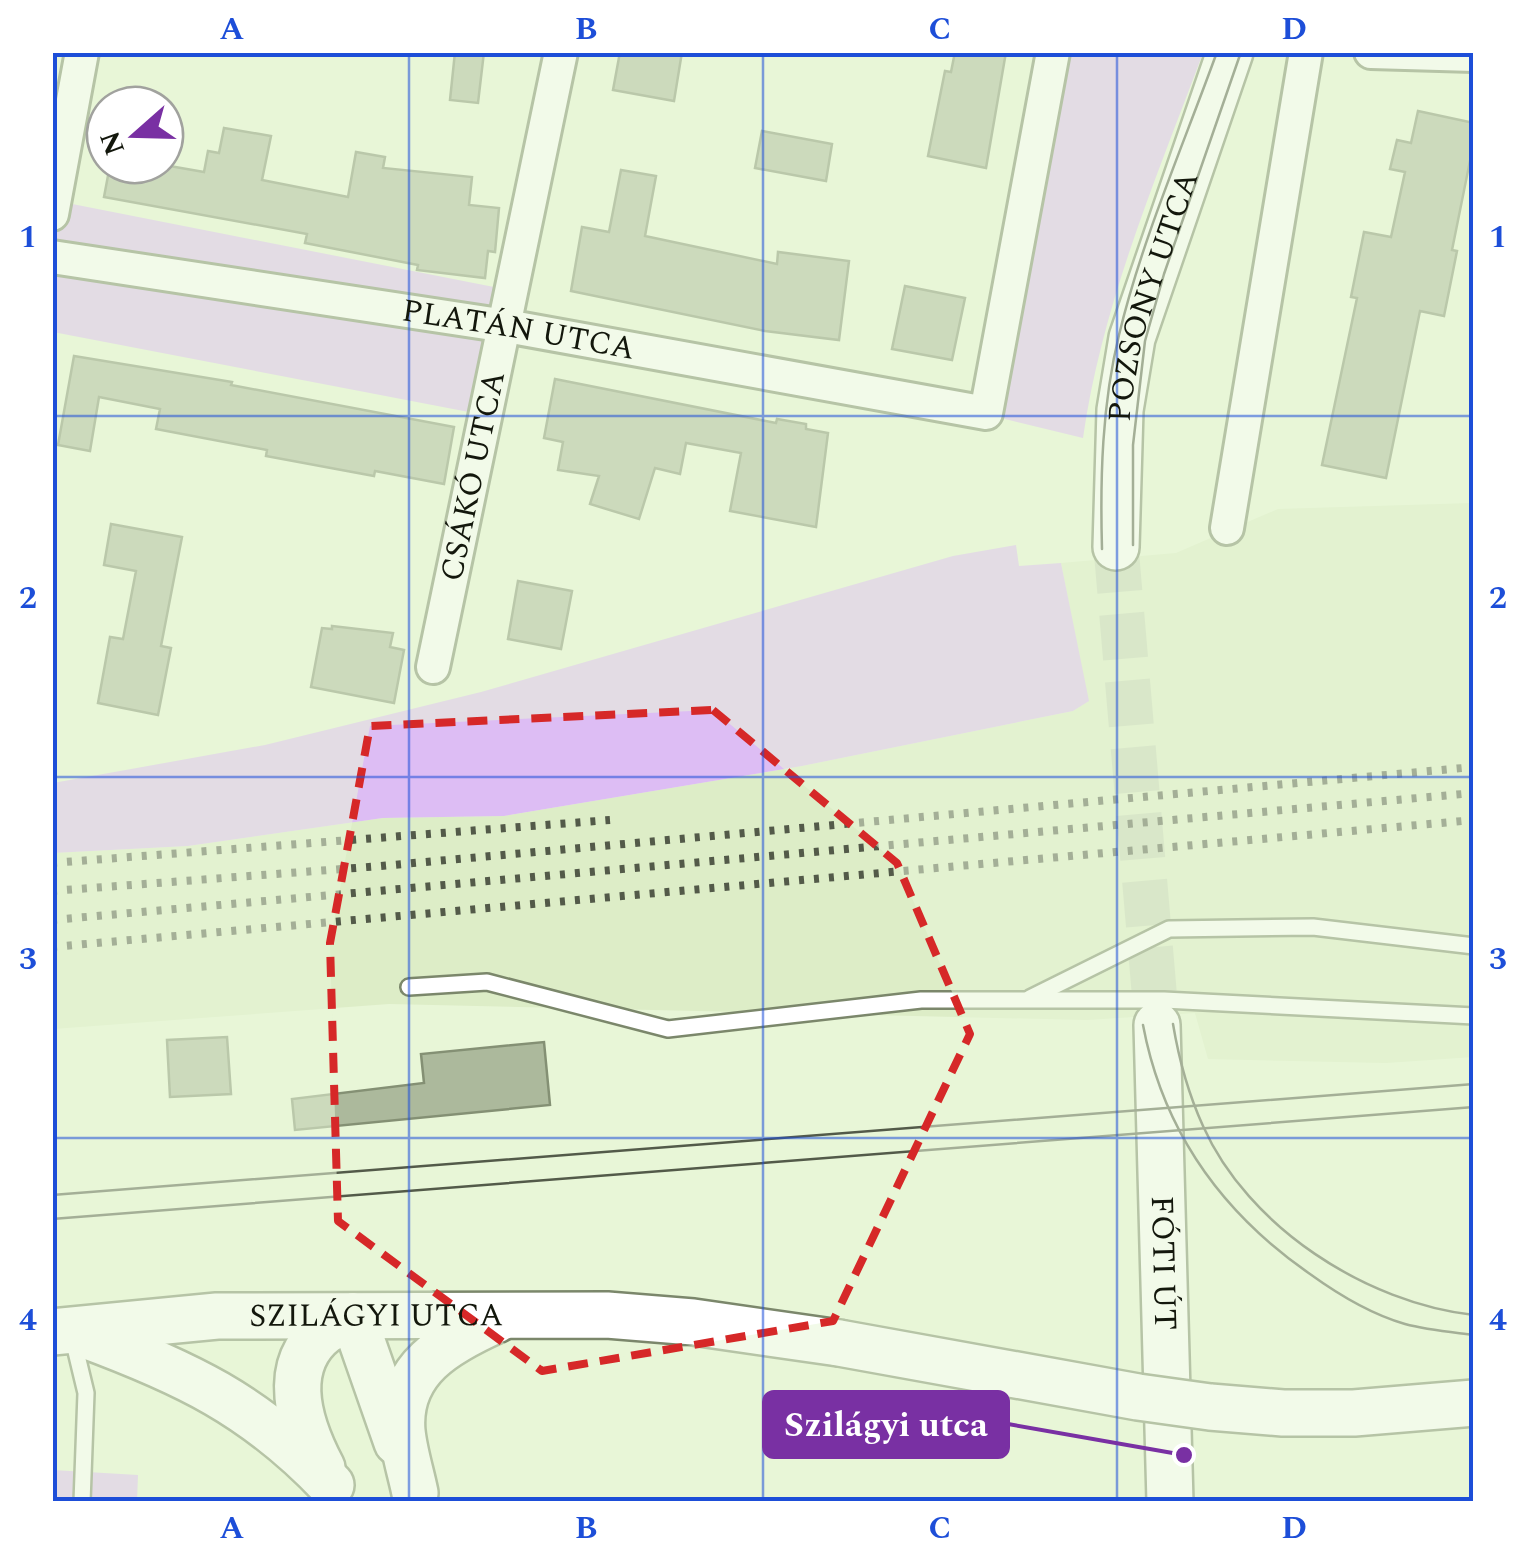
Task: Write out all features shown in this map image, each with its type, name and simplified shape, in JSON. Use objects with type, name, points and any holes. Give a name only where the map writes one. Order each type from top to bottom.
[{"type":"street","points":[[52,214],[82,52]]},
{"type":"street","name":"CSÁKÓ UTCA","points":[[434,667],[561,52]]},
{"type":"street","name":"PLATÁN UTCA","points":[[52,257],[506,326],[986,413],[1053,52]]},
{"type":"street","name":"POZSONY UTCA","points":[[1116,547],[1120,410],[1132,338],[1230,52]]},
{"type":"street","points":[[1228,528],[1306,52]]},
{"type":"street","points":[[1371,52],[1474,56]]},
{"type":"street","name":"FÓTI ÚT","points":[[1158,1025],[1170,1502]]},
{"type":"street","name":"SZILÁGYI UTCA","points":[[62,1331],[217,1316],[607,1315],[693,1322],[894,1352],[1138,1397],[1210,1406],[1354,1414],[1474,1403]]},
{"type":"street","points":[[336,1494],[306,1434],[297,1393],[306,1350],[326,1331],[354,1316],[417,1497]]},
{"type":"street","points":[[417,1497],[402,1431],[409,1386],[434,1353],[502,1318]]},
{"type":"street","points":[[62,1331],[144,1357],[224,1396],[260,1419],[336,1494]]},
{"type":"street","points":[[1140,1502],[1164,1344]]},
{"type":"lane","points":[[1024,1000],[1169,930],[1312,926],[1474,946]]},
{"type":"lane","points":[[409,987],[487,982],[668,1029],[921,1000],[1164,1000],[1474,1016]]},
{"type":"lane","points":[[62,1331],[86,1394],[82,1502]]},
{"type":"highlighted area","points":[[713,710],[897,863],[970,1034],[833,1321],[542,1371],[338,1221],[330,943],[370,726]]},
{"type":"shaded area","points":[[1070,53],[1203,53],[1117,291],[1083,438],[997,417]]},
{"type":"shaded area","points":[[52,200],[499,288],[474,413],[53,332]]},
{"type":"shaded area","points":[[1473,503],[1473,1057],[1386,1063],[1208,1059],[1195,1013],[1087,1020],[389,1004],[53,1029],[53,853],[188,846],[383,818],[504,816],[802,766],[1073,711],[1088,701],[1061,563],[1176,553],[1278,509]]},
{"type":"shaded area","points":[[1016,545],[1019,566],[1061,563],[1089,701],[1073,711],[802,766],[504,816],[383,818],[188,846],[53,853],[53,783],[265,745],[481,692],[953,556]]},
{"type":"shaded area","points":[[53,1470],[138,1475],[137,1501],[53,1502]]},
{"type":"building","points":[[455,52],[484,52],[478,103],[450,100]]},
{"type":"building","points":[[620,52],[682,52],[674,101],[613,90]]},
{"type":"building","points":[[955,52],[1006,52],[986,168],[928,156],[945,71],[951,72]]},
{"type":"building","points":[[1418,111],[1474,123],[1474,141],[1452,250],[1457,251],[1444,316],[1420,311],[1386,478],[1322,465],[1357,298],[1351,297],[1364,232],[1391,237],[1405,172],[1390,169],[1397,140],[1411,143]]},
{"type":"building","points":[[224,128],[271,136],[262,180],[348,197],[356,152],[385,157],[383,168],[472,177],[469,205],[499,208],[495,252],[488,251],[485,278],[417,270],[418,265],[305,243],[307,234],[104,197],[106,185],[185,185],[185,169],[204,172],[208,151],[219,153]]},
{"type":"building","points":[[762,131],[832,144],[826,181],[755,168]]},
{"type":"building","points":[[621,170],[656,176],[645,236],[777,264],[778,252],[849,261],[839,340],[765,331],[571,291],[582,227],[609,232]]},
{"type":"building","points":[[905,286],[965,298],[952,360],[892,349]]},
{"type":"building","points":[[74,356],[232,382],[231,385],[454,427],[444,484],[266,456],[267,450],[156,429],[160,409],[99,397],[90,451],[58,445]]},
{"type":"building","points":[[555,379],[776,423],[777,419],[806,424],[806,429],[828,433],[816,527],[730,511],[741,453],[686,443],[680,474],[655,468],[639,519],[590,504],[599,476],[558,470],[563,442],[544,438]]},
{"type":"building","points":[[111,524],[182,537],[161,646],[171,648],[158,715],[98,703],[110,637],[123,639],[136,571],[104,565]]},
{"type":"building","points":[[518,581],[572,591],[561,649],[508,639]]},
{"type":"building","points":[[322,628],[393,633],[390,647],[404,650],[394,703],[311,687]]},
{"type":"building","points":[[227,1037],[231,1094],[170,1097],[167,1040]]},
{"type":"building","points":[[544,1042],[550,1105],[295,1130],[292,1099],[424,1083],[421,1054]]},
{"type":"tunnel","points":[[1116,547],[1157,1025]]},
{"type":"tram line","points":[[1102,549],[1103,441],[1119,335],[1151,228],[1217,52]]},
{"type":"tram line","points":[[1133,545],[1133,445],[1145,341],[1164,274],[1241,52]]},
{"type":"tram line","points":[[1173,1024],[1185,1076],[1203,1126],[1223,1163],[1280,1227],[1315,1254],[1392,1295],[1474,1315]]},
{"type":"tram line","points":[[1143,1025],[1152,1064],[1181,1134],[1201,1166],[1250,1224],[1310,1274],[1367,1309],[1413,1326],[1474,1335]]},
{"type":"tram line","points":[[52,1195],[1474,1084]]},
{"type":"tram line","points":[[52,1219],[1474,1107]]},
{"type":"railway","points":[[52,891],[381,866],[1474,767]]},
{"type":"railway","points":[[52,920],[1474,793]]},
{"type":"railway","points":[[52,863],[610,820]]},
{"type":"railway","points":[[52,947],[1474,820]]},
{"type":"place","name":"Szilágyi utca","points":[[1184,1455]]}]
